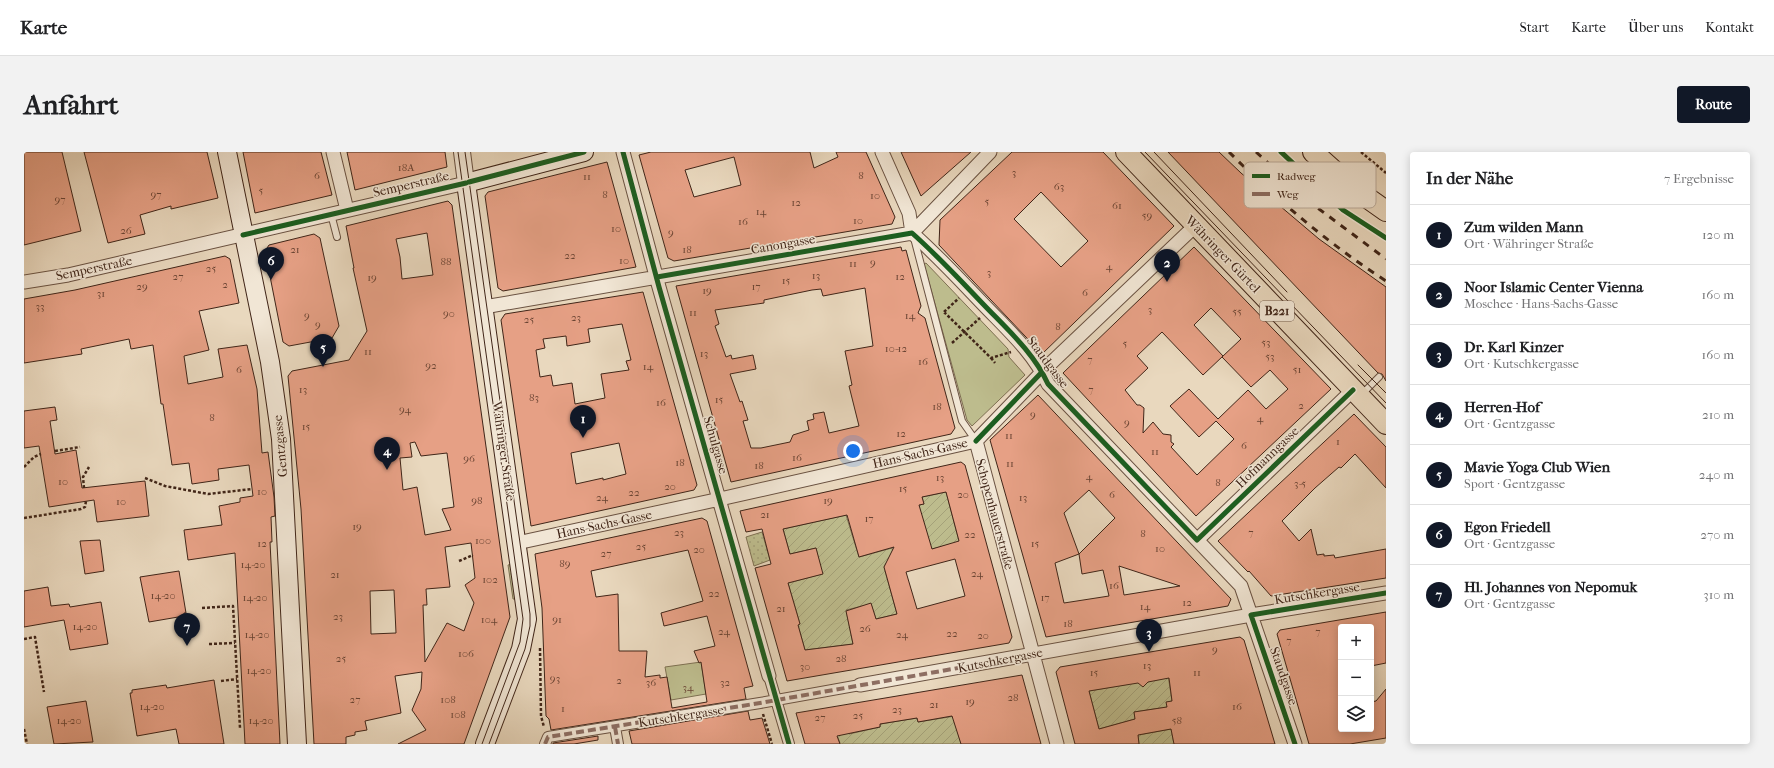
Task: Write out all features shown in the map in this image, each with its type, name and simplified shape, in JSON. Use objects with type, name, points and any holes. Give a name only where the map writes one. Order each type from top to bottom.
[{"type":"main road","name":"Gentzgasse","points":[[227,152],[270,362],[281,439],[297,744]]},
{"type":"main road","name":"Semperstraße","points":[[466,183],[584,152]]},
{"type":"main road","name":"Währinger Gürtel","points":[[1126,152],[1386,424]]},
{"type":"main road","points":[[1313,152],[1324,162]]},
{"type":"main road","name":"Währinger Straße","points":[[466,183],[526,615],[526,629],[521,650],[485,744]]},
{"type":"main road","points":[[1376,204],[1386,211]]},
{"type":"street","points":[[333,152],[347,210]]},
{"type":"street","name":"Währinger Straße","points":[[462,152],[466,183]]},
{"type":"street","name":"Schulgasse","points":[[623,152],[789,744]]},
{"type":"street","name":"Schopenhauerstraße","points":[[882,152],[908,213],[912,233]]},
{"type":"street","points":[[912,233],[990,152]]},
{"type":"street","name":"Semperstraße","points":[[24,282],[68,275],[466,183]]},
{"type":"street","name":"Hans-Sachs-Gasse","points":[[516,543],[720,499],[976,441],[1042,372],[1196,225]]},
{"type":"street","name":"Canongasse","points":[[484,307],[912,233]]},
{"type":"street","name":"Staudgasse","points":[[912,233],[930,249],[1024,347],[1042,372],[1048,384],[1241,586],[1295,744]]},
{"type":"street","name":"Hofmanngasse","points":[[1197,540],[1356,393]]},
{"type":"street","name":"Schopenhauerstraße","points":[[976,441],[1057,744]]},
{"type":"street","name":"Kutschkergasse","points":[[546,740],[1251,615],[1386,593]]},
{"type":"street","points":[[615,727],[618,744]]},
{"type":"lane","points":[[331,214],[337,237]]},
{"type":"lane","name":"Schopenhauerstraße","points":[[912,233],[962,421],[976,441]]},
{"type":"lane","points":[[1356,393],[1379,377]]},
{"type":"path","points":[[1361,152],[1372,162]]},
{"type":"path","points":[[1376,165],[1386,174]]},
{"type":"path","points":[[935,321],[961,296]]},
{"type":"path","points":[[944,312],[995,363]]},
{"type":"path","points":[[943,351],[980,317]]},
{"type":"path","points":[[991,358],[1013,352]]},
{"type":"path","points":[[55,451],[80,447]]},
{"type":"path","points":[[24,467],[34,457],[41,454]]},
{"type":"path","points":[[84,488],[83,477],[89,467]]},
{"type":"path","points":[[144,478],[165,486],[208,494],[252,489]]},
{"type":"path","points":[[24,518],[81,509],[86,506],[86,501]]},
{"type":"path","points":[[459,561],[472,555]]},
{"type":"path","points":[[202,608],[233,606],[240,728]]},
{"type":"path","points":[[24,639],[35,637],[44,692]]},
{"type":"path","points":[[209,644],[235,643]]},
{"type":"path","points":[[540,648],[541,716],[546,740]]},
{"type":"path","points":[[221,681],[237,679]]},
{"type":"path","points":[[760,703],[772,744]]},
{"type":"path","points":[[24,729],[27,744]]},
{"type":"shaded area","points":[[926,263],[1008,349],[1009,357],[1025,375],[972,426],[967,420],[924,264]]},
{"type":"shaded area","points":[[946,492],[963,556],[951,544],[932,549],[891,511],[924,504],[922,497]]},
{"type":"shaded area","points":[[846,515],[859,557],[892,548],[895,560],[886,563],[884,567],[897,614],[876,619],[871,604],[846,610],[853,644],[805,650],[798,625],[800,624],[788,583],[822,574],[816,548],[790,554],[783,529]]},
{"type":"shaded area","points":[[762,532],[770,560],[754,566],[746,537]]},
{"type":"shaded area","points":[[512,564],[517,599],[513,599],[508,565]]},
{"type":"shaded area","points":[[701,662],[706,694],[671,700],[665,667]]},
{"type":"shaded area","points":[[1168,675],[1172,701],[1167,702],[1167,707],[1134,712],[1135,719],[1099,729],[1089,691],[1129,684],[1129,681],[1148,682]]},
{"type":"shaded area","points":[[955,716],[961,744],[838,744],[840,743],[838,738],[831,732],[849,732],[849,734],[880,727],[880,724],[917,718],[918,722]]},
{"type":"shaded area","points":[[1171,729],[1174,744],[1139,744],[1138,735]]},
{"type":"building","points":[[24,152],[62,152],[81,231],[24,245]]},
{"type":"building","points":[[84,152],[207,152],[218,198],[171,209],[171,206],[140,215],[145,234],[108,243]]},
{"type":"building","points":[[243,152],[321,152],[332,195],[255,213]]},
{"type":"building","points":[[347,152],[445,152],[447,167],[355,190]]},
{"type":"building","points":[[651,152],[810,152],[814,168],[838,157],[836,152],[866,152],[895,217],[892,224],[674,261],[668,258],[639,155]],"holes":[[[734,157],[741,185],[694,197],[685,170]]]},
{"type":"building","points":[[901,152],[971,152],[921,196]]},
{"type":"building","points":[[1012,152],[1103,152],[1174,226],[1042,354],[939,245],[940,220]],"holes":[[[1041,192],[1088,241],[1061,267],[1014,219]]]},
{"type":"building","points":[[1168,152],[1219,152],[1244,176],[1244,208],[1282,208],[1319,239],[1386,287],[1386,381],[1382,374],[1378,373]]},
{"type":"building","points":[[607,162],[636,267],[503,291],[498,288],[485,196],[488,192]]},
{"type":"building","points":[[448,201],[452,205],[510,617],[464,744],[398,744],[426,730],[412,710],[421,689],[422,672],[395,676],[401,713],[365,721],[367,730],[355,732],[355,735],[346,737],[346,744],[314,744],[301,509],[288,376],[292,371],[349,360],[367,331],[353,268],[346,226]],"holes":[[[427,233],[433,275],[402,279],[400,257],[396,239]],[[415,442],[421,456],[447,453],[454,507],[442,509],[451,530],[425,535],[417,487],[403,490],[400,458],[412,457],[410,443]],[[471,543],[475,578],[465,585],[474,603],[464,631],[447,623],[425,662],[423,605],[427,605],[426,589],[450,587],[445,547]],[[394,590],[396,633],[371,634],[370,591]]]},
{"type":"building","points":[[314,234],[320,238],[339,326],[332,338],[289,346],[283,342],[265,251],[269,245]]},
{"type":"building","points":[[901,247],[902,251],[906,250],[921,306],[918,313],[925,318],[955,428],[951,434],[731,482],[676,286]],"holes":[[[865,288],[873,346],[845,351],[852,385],[849,386],[859,426],[829,433],[824,412],[813,414],[814,419],[807,421],[809,430],[793,435],[790,442],[761,448],[751,448],[743,421],[748,420],[742,401],[740,402],[730,374],[756,369],[753,355],[732,359],[731,355],[726,357],[715,326],[719,324],[715,310],[764,303],[764,300],[812,290],[821,289],[823,296]]]},
{"type":"building","points":[[1194,247],[1331,389],[1196,516],[1063,373]],"holes":[[[1211,308],[1241,339],[1222,357],[1251,387],[1270,370],[1288,389],[1266,409],[1248,390],[1218,419],[1189,389],[1170,406],[1199,437],[1216,421],[1234,439],[1197,475],[1171,447],[1174,444],[1171,442],[1171,435],[1163,434],[1153,422],[1143,433],[1144,408],[1137,405],[1125,390],[1148,368],[1137,356],[1162,332],[1203,375],[1223,356],[1194,325]]]},
{"type":"building","points":[[225,256],[230,259],[239,303],[199,311],[209,350],[184,356],[188,384],[223,377],[218,349],[247,345],[257,389],[262,453],[268,452],[274,497],[275,516],[271,517],[272,542],[270,542],[280,744],[245,744],[235,553],[188,560],[184,530],[222,525],[219,506],[240,502],[240,498],[253,496],[249,465],[218,469],[219,480],[192,484],[189,463],[172,465],[163,404],[161,404],[153,345],[131,349],[129,339],[81,349],[82,354],[24,363],[24,299],[75,290]]},
{"type":"building","points":[[643,292],[697,485],[694,490],[531,526],[501,320],[505,314]],"holes":[[[622,324],[631,360],[626,361],[629,370],[601,374],[605,398],[575,404],[572,383],[553,386],[551,375],[540,377],[536,350],[545,348],[543,339],[566,336],[567,346],[590,342],[588,329]],[[619,443],[626,474],[603,480],[603,478],[576,484],[571,453]]]},
{"type":"building","points":[[1038,395],[1231,599],[1228,606],[1046,637],[990,440]],"holes":[[[1089,490],[1115,518],[1079,554],[1064,513]],[[1079,554],[1082,574],[1103,570],[1109,596],[1064,603],[1055,563]],[[1119,566],[1180,586],[1124,595]]]},
{"type":"building","points":[[55,407],[57,420],[50,421],[55,454],[76,450],[82,488],[145,481],[149,516],[97,522],[94,500],[49,507],[39,446],[24,448],[24,411]]},
{"type":"building","points":[[1354,414],[1386,447],[1386,488],[1355,454],[1341,468],[1339,467],[1315,488],[1282,521],[1299,541],[1311,529],[1317,555],[1334,555],[1335,558],[1386,549],[1386,578],[1271,596],[1249,571],[1248,572],[1218,541]]},
{"type":"building","points":[[961,462],[965,465],[1012,637],[1009,643],[787,681],[755,568],[771,564],[762,529],[746,532],[740,511]],"holes":[[[946,492],[959,541],[932,549],[919,505],[924,504],[922,497]],[[847,515],[859,557],[894,547],[884,567],[897,614],[876,619],[871,603],[846,611],[853,644],[805,650],[798,625],[800,624],[788,583],[823,574],[816,548],[790,554],[783,529]],[[955,559],[965,596],[917,609],[906,572]]]},
{"type":"building","points":[[702,518],[707,521],[753,686],[744,688],[746,699],[551,730],[549,719],[546,716],[542,608],[535,554]],"holes":[[[688,550],[703,601],[661,613],[664,626],[707,616],[715,646],[694,651],[699,663],[701,662],[707,702],[672,708],[667,677],[660,678],[660,675],[645,677],[647,651],[619,651],[618,594],[596,597],[591,571]]]},
{"type":"building","points":[[100,540],[104,571],[85,574],[80,541]]},
{"type":"building","points":[[179,571],[186,613],[184,613],[184,616],[149,622],[140,577]]},
{"type":"building","points":[[48,587],[51,606],[69,604],[70,607],[101,602],[108,644],[70,650],[64,620],[24,627],[24,591]]},
{"type":"building","points":[[1386,612],[1386,663],[1374,665],[1374,624],[1338,624],[1338,732],[1374,732],[1374,701],[1386,689],[1386,738],[1350,744],[1309,744],[1277,634],[1280,630]]},
{"type":"building","points":[[1240,637],[1244,640],[1275,744],[1174,744],[1171,729],[1138,735],[1139,744],[1075,744],[1056,672],[1060,667]],"holes":[[[1169,678],[1172,701],[1166,702],[1167,707],[1134,712],[1135,719],[1099,729],[1089,691],[1138,683],[1143,687],[1148,682]]]},
{"type":"building","points":[[1022,675],[1041,744],[961,744],[952,716],[918,722],[917,718],[880,724],[880,727],[837,736],[840,744],[805,744],[796,713]]},
{"type":"building","points":[[214,680],[224,744],[179,744],[176,729],[137,736],[130,693],[132,693],[132,690],[166,685],[167,688]]},
{"type":"building","points":[[86,701],[93,742],[54,744],[47,707]]},
{"type":"building","points":[[748,711],[750,720],[762,718],[770,744],[632,744],[629,731]]},
{"type":"building","points":[[598,736],[598,740],[574,744],[553,744],[553,743]]},
{"type":"tram line","points":[[458,152],[523,619],[520,642],[482,744]]},
{"type":"tram line","points":[[465,152],[530,614],[530,626],[525,649],[489,744]]},
{"type":"tram line","points":[[1145,152],[1386,403]]},
{"type":"tram line","points":[[1154,152],[1287,292]]},
{"type":"tram line","points":[[1358,365],[1386,393]]},
{"type":"railway","points":[[1229,152],[1244,166]]},
{"type":"railway","points":[[1256,152],[1267,162]]},
{"type":"railway","points":[[1289,208],[1324,237],[1386,281]]},
{"type":"railway","points":[[1318,208],[1386,259]]},
{"type":"marked path","points":[[545,744],[548,737],[760,703],[1032,655]]},
{"type":"marked path","points":[[615,727],[618,744]]},
{"type":"cycle path","points":[[469,182],[584,152]]},
{"type":"cycle path","points":[[623,152],[659,287],[789,744]]},
{"type":"cycle path","points":[[1281,152],[1292,162]]},
{"type":"cycle path","points":[[243,235],[466,183]]},
{"type":"cycle path","points":[[1341,208],[1386,238]]},
{"type":"cycle path","points":[[657,277],[912,233],[1011,332],[1028,352],[1048,384],[1197,540],[1353,390]]},
{"type":"cycle path","points":[[976,441],[1042,372]]},
{"type":"cycle path","points":[[1295,744],[1251,615],[1386,593]]},
{"type":"place","name":"Egon Friedell","points":[[271,280]]},
{"type":"place","name":"Noor Islamic Center Vienna","points":[[1167,282]]},
{"type":"place","name":"Mavie Yoga Club Wien","points":[[323,367]]},
{"type":"place","name":"Zum wilden Mann","points":[[583,438]]},
{"type":"place","name":"Herren-Hof","points":[[387,470]]},
{"type":"place","name":"Hl. Johannes von Nepomuk","points":[[187,646]]},
{"type":"place","name":"Dr. Karl Kinzer","points":[[1149,652]]}]
